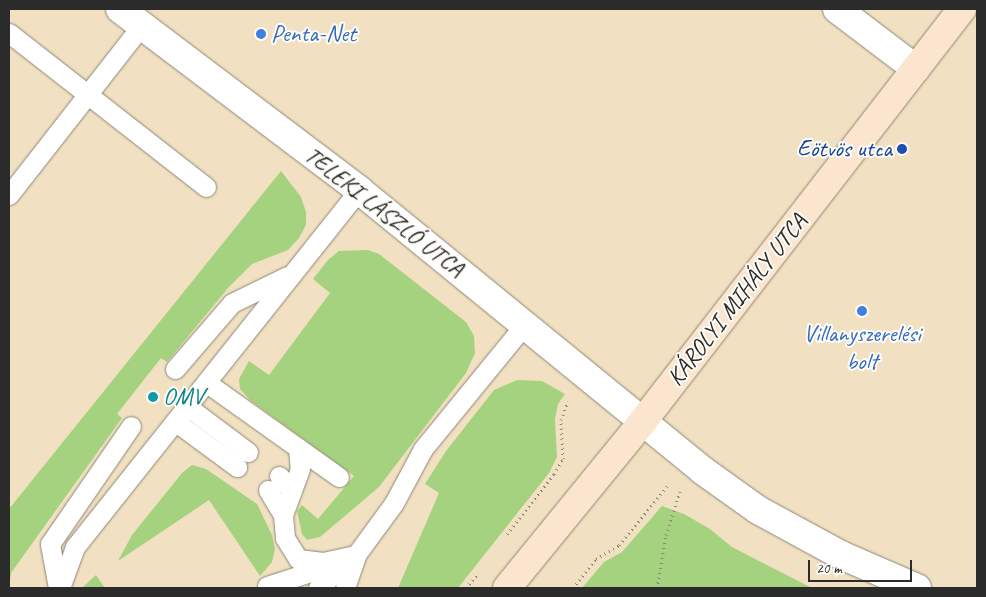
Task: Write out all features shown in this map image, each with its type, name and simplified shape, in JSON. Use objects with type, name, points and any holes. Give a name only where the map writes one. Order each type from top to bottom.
[{"type":"street","name":"TELEKI LÁSZLÓ UTCA","points":[[120,9],[359,190],[690,460],[758,510],[841,555],[917,588]]},
{"type":"street","points":[[837,9],[916,69]]},
{"type":"street","name":"KÁROLYI MIHÁLY UTCA","points":[[506,588],[643,421],[962,9]]},
{"type":"lane","points":[[9,195],[142,25]]},
{"type":"lane","points":[[9,33],[206,187]]},
{"type":"lane","points":[[59,588],[75,547],[359,190]]},
{"type":"lane","points":[[175,369],[232,303],[292,273]]},
{"type":"lane","points":[[318,588],[356,554],[394,503],[423,449],[524,325]]},
{"type":"lane","points":[[207,383],[339,478]]},
{"type":"lane","points":[[176,422],[242,459],[188,407]]},
{"type":"lane","points":[[59,588],[50,544],[131,426]]},
{"type":"lane","points":[[298,448],[300,469],[279,485],[285,538],[298,559],[324,562],[356,554]]},
{"type":"lane","points":[[267,586],[314,572],[356,554]]},
{"type":"lane","points":[[345,588],[356,554]]},
{"type":"path","points":[[506,536],[554,474],[563,459],[561,420],[565,404],[587,375]]},
{"type":"path","points":[[573,588],[596,559],[619,545],[690,460]]},
{"type":"path","points":[[657,588],[666,535],[690,460]]},
{"type":"path","points":[[466,588],[478,574]]},
{"type":"green space","points":[[281,171],[301,197],[306,212],[306,225],[299,238],[288,250],[252,264],[228,288],[167,362],[161,358],[117,414],[122,418],[11,573],[9,588],[9,509]]},
{"type":"green space","points":[[368,250],[379,254],[466,322],[474,336],[475,353],[466,373],[379,487],[320,537],[307,540],[302,534],[297,511],[302,505],[318,519],[354,476],[250,400],[240,389],[239,379],[249,361],[269,375],[330,293],[313,279],[328,260],[339,251]]},
{"type":"green space","points":[[517,380],[542,381],[565,394],[558,404],[555,419],[557,457],[549,473],[458,588],[398,588],[439,493],[425,484],[446,451],[494,390]]},
{"type":"green space","points":[[192,465],[206,469],[257,504],[272,535],[275,549],[272,562],[260,576],[209,500],[118,561],[132,535],[182,473]]},
{"type":"green space","points":[[662,506],[684,514],[710,529],[732,547],[812,588],[582,588],[604,562],[622,552]]},
{"type":"green space","points":[[96,575],[105,588],[82,588],[84,586]]},
{"type":"place","name":"Penta-Net","points":[[261,34]]},
{"type":"place","name":"Eötvös utca","points":[[902,149]]},
{"type":"place","name":"Villanyszerelési bolt","points":[[862,311]]},
{"type":"place","name":"OMV","points":[[153,397]]}]
